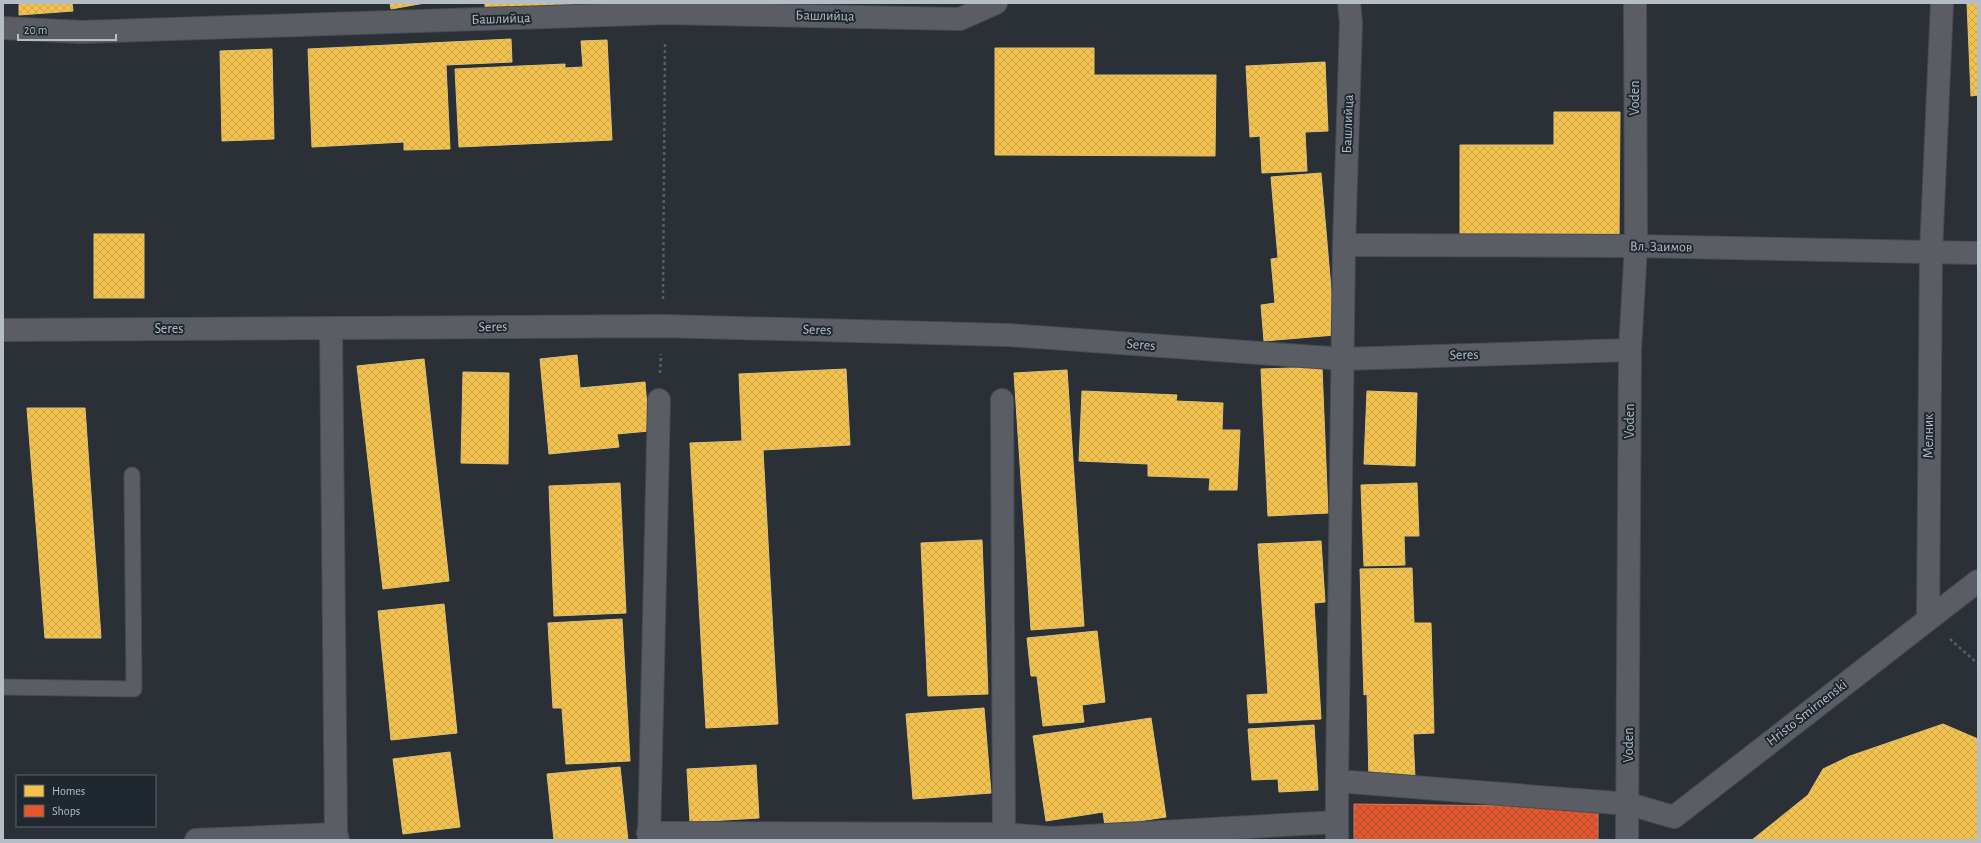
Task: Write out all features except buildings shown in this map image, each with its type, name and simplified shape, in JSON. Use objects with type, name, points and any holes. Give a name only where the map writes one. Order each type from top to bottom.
[{"type":"street","name":"Башлийца","points":[[3,28],[82,32],[666,13],[960,19],[996,3]]},
{"type":"street","name":"Башлийца","points":[[1337,831],[1344,359],[1344,245],[1352,23],[1349,3]]},
{"type":"street","name":"Voden","points":[[1627,840],[1629,804],[1630,350],[1636,246],[1635,3]]},
{"type":"street","name":"Мелник","points":[[1928,620],[1930,252],[1942,3]]},
{"type":"street","name":"Вл. Заимов","points":[[1344,245],[1636,246],[1978,253]]},
{"type":"street","name":"Seres","points":[[3,330],[663,326],[1008,335],[1344,359],[1630,350]]},
{"type":"street","points":[[208,839],[337,837],[331,329]]},
{"type":"street","points":[[659,400],[649,836],[1052,838],[1337,831]]},
{"type":"street","points":[[1002,400],[1004,837]]},
{"type":"street","name":"Hristo Smirnenski","points":[[1629,804],[1674,817],[1978,581]]},
{"type":"street","points":[[1337,781],[1629,804]]},
{"type":"lane","points":[[3,687],[134,689],[132,475]]},
{"type":"path","points":[[659,400],[663,326],[666,13]]},
{"type":"path","points":[[1928,620],[1978,664]]}]
